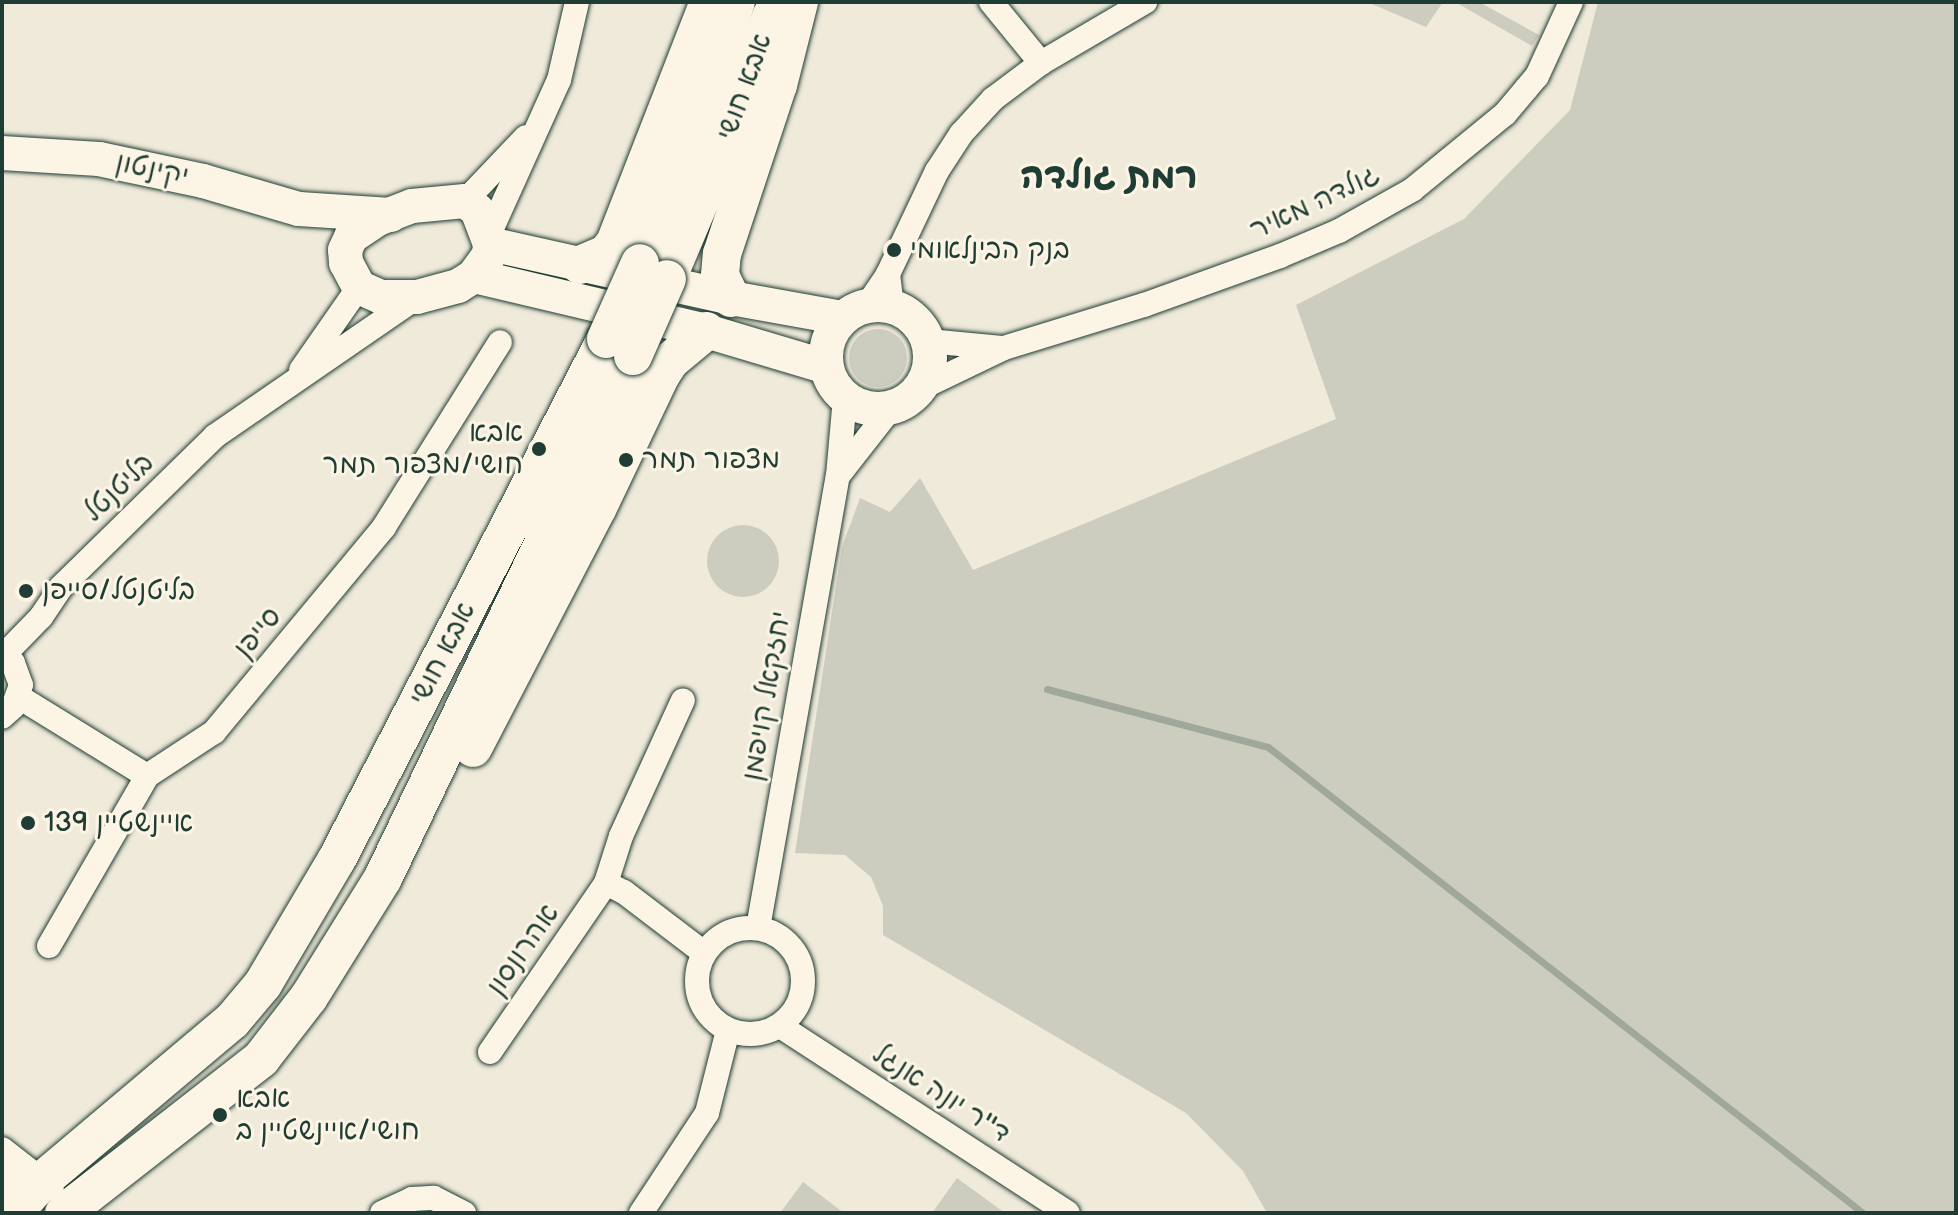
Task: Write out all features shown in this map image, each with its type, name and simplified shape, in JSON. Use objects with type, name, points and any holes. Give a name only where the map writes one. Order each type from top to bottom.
[{"type":"main road","points":[[580,265],[606,254],[615,243],[709,2]]},
{"type":"main road","name":"אבא חושי","points":[[654,271],[736,2]]},
{"type":"main road","name":"אבא חושי","points":[[67,1209],[261,1059],[309,997],[383,878],[654,271],[755,67],[775,2]]},
{"type":"main road","points":[[731,298],[720,275],[722,254],[778,85],[799,2]]},
{"type":"main road","points":[[383,878],[420,836],[473,749],[597,509],[661,375],[670,361],[706,331]]},
{"type":"main road","name":"אבא חושי","points":[[10,1213],[43,1180],[232,1021],[263,984],[344,845],[620,347]]},
{"type":"main road","points":[[2,1165],[10,1198],[10,1213]]},
{"type":"street","points":[[489,241],[559,80],[577,2]]},
{"type":"street","points":[[991,2],[1041,63]]},
{"type":"street","points":[[489,241],[580,265],[731,298],[867,310],[907,312],[920,325],[928,341],[931,359],[928,375],[906,398],[875,409],[845,397],[833,384],[827,367],[826,349],[831,332],[867,310],[888,274],[937,171],[961,134],[993,99],[1041,63],[1145,2]]},
{"type":"street","name":"גולדה מאיר","points":[[906,398],[1004,348],[1144,305],[1280,256],[1339,231],[1412,190],[1512,106],[1537,76],[1571,2]]},
{"type":"street","points":[[465,201],[538,124]]},
{"type":"street","name":"יקינטון","points":[[2,153],[99,159],[203,181],[299,209],[391,215]]},
{"type":"street","points":[[465,201],[477,210],[489,241],[489,255],[474,276],[458,286],[417,297],[381,297],[359,287],[346,263],[345,250],[351,237],[364,227],[391,215],[428,203],[465,201]]},
{"type":"street","name":"יקינטון","points":[[299,209],[345,250]]},
{"type":"street","points":[[474,276],[706,331],[827,367]]},
{"type":"street","name":"בליטנטל","points":[[293,381],[359,287]]},
{"type":"street","name":"בליטנטל","points":[[3,655],[41,617],[61,587],[215,436],[417,297]]},
{"type":"street","name":"גולדה מאיר","points":[[928,341],[1004,348]]},
{"type":"street","name":"סייפן","points":[[49,946],[147,776],[214,732],[384,527],[500,342]]},
{"type":"street","name":"יחזקאל קויפמן","points":[[758,928],[838,476],[845,397]]},
{"type":"street","name":"יחזקאל קויפמן","points":[[838,476],[906,398]]},
{"type":"street","points":[[2,717],[19,697],[18,674],[3,655]]},
{"type":"street","points":[[19,697],[147,776]]},
{"type":"street","name":"אהרונסון","points":[[490,1052],[606,883],[621,836],[683,700]]},
{"type":"street","points":[[606,883],[624,892],[704,953]]},
{"type":"street","points":[[758,928],[775,933],[790,945],[802,969],[801,997],[793,1013],[780,1026],[763,1033],[745,1034],[728,1030],[713,1020],[702,1005],[697,988],[698,970],[704,953],[727,932],[758,928]]},
{"type":"street","name":"ד''ר יונה אנגל","points":[[780,1026],[1068,1213]]},
{"type":"street","points":[[641,1213],[707,1113],[728,1030]]},
{"type":"street","points":[[2,1149],[43,1180],[67,1209]]},
{"type":"street","points":[[382,1213],[412,1199],[434,1198],[464,1213]]},
{"type":"shaded area","points":[[1367,2],[1443,2],[1426,27]]},
{"type":"shaded area","points":[[1455,2],[1479,2],[1539,35],[1532,46]]},
{"type":"shaded area","points":[[1598,2],[1956,2],[1956,1213],[1267,1213],[1243,1171],[1186,1113],[883,935],[883,906],[871,877],[845,855],[795,853],[842,547],[860,498],[890,512],[920,478],[973,570],[1336,419],[1296,305],[1464,219],[1570,110]]},
{"type":"shaded area","points":[[878,329],[889,331],[898,338],[905,347],[905,369],[898,378],[889,385],[878,387],[867,385],[858,378],[851,369],[849,358],[851,347],[858,338],[867,331]]},
{"type":"shaded area","points":[[743,525],[763,531],[773,541],[779,561],[773,581],[763,591],[743,597],[723,591],[713,581],[707,561],[713,541],[723,531]]},
{"type":"shaded area","points":[[957,1178],[1005,1213],[932,1213]]},
{"type":"shaded area","points":[[803,1182],[844,1213],[780,1213]]},
{"type":"waterway","points":[[1047,689],[1268,747],[1863,1213]]},
{"type":"place","name":"בנק הבינלאומי","points":[[894,250]]},
{"type":"place","name":"אבא חושי/מצפור תמר","points":[[539,449]]},
{"type":"place","name":"מצפור תמר","points":[[626,460]]},
{"type":"place","name":"בליטנטל/סייפן","points":[[26,591]]},
{"type":"place","name":"איינשטיין 139","points":[[28,823]]},
{"type":"place","name":"אבא חושי/איינשטיין ב","points":[[220,1115]]},
{"type":"district","name":"רמת גולדה","points":[[1109,178]]}]
